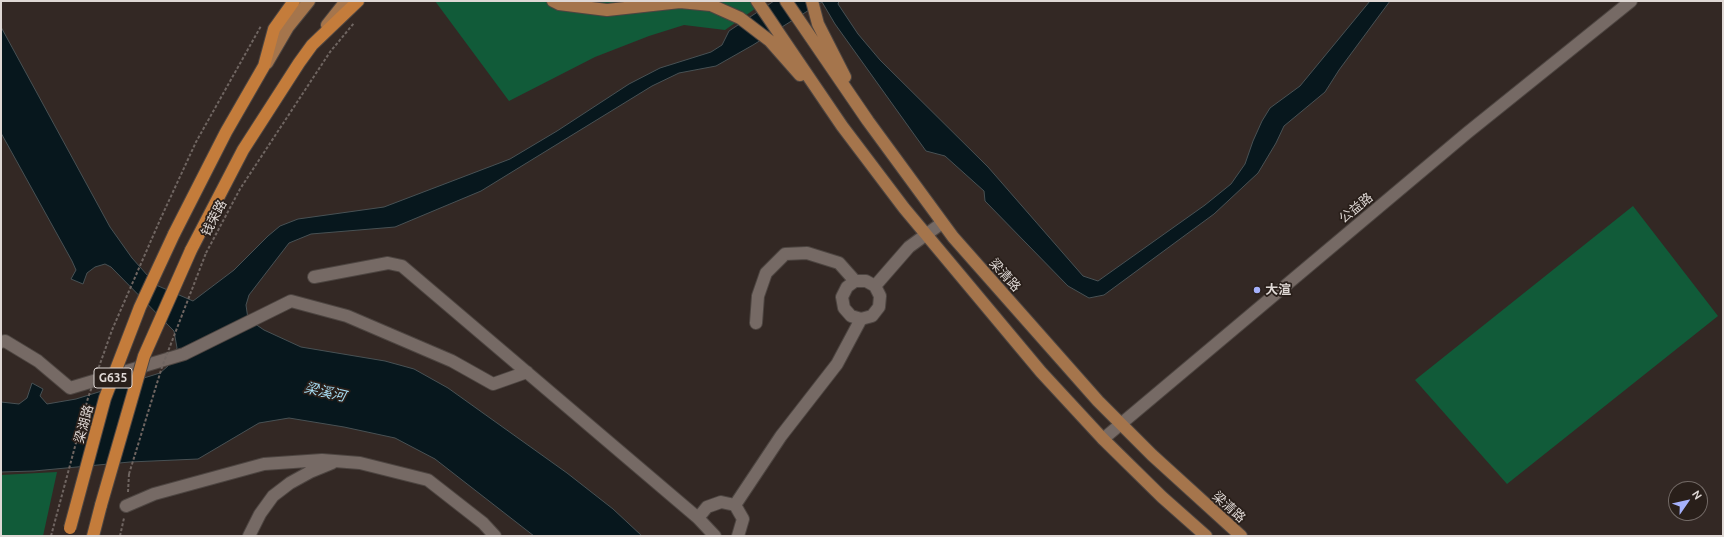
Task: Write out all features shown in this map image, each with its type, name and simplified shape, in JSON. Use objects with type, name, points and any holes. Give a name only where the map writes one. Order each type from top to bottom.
[{"type":"highway","points":[[264,66],[274,29],[294,1]]},
{"type":"highway","points":[[312,45],[358,1]]},
{"type":"highway","name":"G635","points":[[93,536],[144,356],[191,250],[243,150],[299,62],[312,45]]},
{"type":"highway","name":"梁湖路","points":[[69,532],[105,398],[140,307],[174,234],[226,132],[264,66]]},
{"type":"main road","points":[[264,66],[288,27],[309,1]]},
{"type":"main road","points":[[312,45],[346,1]]},
{"type":"main road","points":[[553,1],[559,4],[607,10],[680,2],[711,5],[740,18],[770,41],[833,114],[926,235],[1041,372],[1102,440],[1206,536]]},
{"type":"main road","points":[[758,1],[833,114]]},
{"type":"main road","name":"梁清路","points":[[786,1],[868,121],[942,223],[973,260],[1098,401],[1152,455],[1241,536]]},
{"type":"main road","points":[[812,1],[818,24],[868,121]]},
{"type":"street","name":"公益路","points":[[1102,440],[1122,425],[1467,133],[1631,1]]},
{"type":"street","points":[[875,286],[909,246],[942,223]]},
{"type":"street","points":[[756,323],[758,296],[766,273],[786,254],[807,253],[839,263],[855,281]]},
{"type":"street","points":[[314,277],[388,263],[402,266],[698,518],[715,536]]},
{"type":"street","points":[[855,281],[866,281],[875,286],[880,296],[879,307],[872,316],[861,319],[851,316],[844,308],[842,297],[846,287],[855,281]]},
{"type":"street","points":[[2,338],[38,361],[70,388],[184,354],[291,301],[354,319],[452,361],[493,384],[526,372]]},
{"type":"street","points":[[735,505],[781,436],[837,364],[861,319]]},
{"type":"street","points":[[126,506],[154,494],[264,464],[322,460],[336,461],[360,463],[428,480],[482,523],[495,536]]},
{"type":"street","points":[[249,536],[273,496],[290,483],[310,472],[336,461]]},
{"type":"street","points":[[698,518],[707,507],[721,502],[735,505],[743,520],[738,536]]},
{"type":"path","name":"钱荣路","points":[[129,474],[162,367],[206,253],[248,176],[330,52],[358,18]]},
{"type":"path","points":[[160,220],[196,142],[262,25]]},
{"type":"green space","points":[[435,1],[766,1],[725,30],[684,25],[649,36],[595,57],[509,101]]},
{"type":"green space","points":[[1633,206],[1718,316],[1507,484],[1415,380]]},
{"type":"green space","points":[[57,472],[43,536],[1,536],[1,475]]},
{"type":"water","name":"梁溪河","points":[[774,1],[839,1],[838,4],[858,34],[880,60],[988,167],[1083,276],[1098,281],[1205,205],[1231,184],[1245,164],[1253,141],[1270,108],[1300,86],[1370,1],[1390,1],[1339,70],[1325,92],[1284,126],[1276,143],[1258,173],[1214,214],[1104,295],[1089,298],[1068,286],[985,201],[984,191],[945,156],[926,151],[835,24],[822,2],[716,66],[679,73],[652,86],[481,191],[395,227],[311,234],[289,243],[249,295],[246,305],[248,319],[264,330],[301,347],[385,361],[414,369],[448,388],[567,473],[613,509],[642,536],[534,536],[435,459],[395,438],[344,427],[289,418],[259,423],[198,459],[130,462],[34,471],[1,472],[1,402],[19,404],[27,398],[32,383],[43,389],[40,396],[47,404],[76,399],[160,373],[168,366],[177,348],[174,331],[111,267],[105,264],[95,267],[87,273],[83,284],[71,279],[76,270],[72,261],[1,133],[1,27],[110,227],[132,258],[156,285],[193,301],[234,270],[280,226],[298,219],[384,207],[510,159],[557,131],[629,84],[660,68],[711,52],[722,45],[729,31]]},
{"type":"place","name":"大渲","points":[[1257,290]]}]
